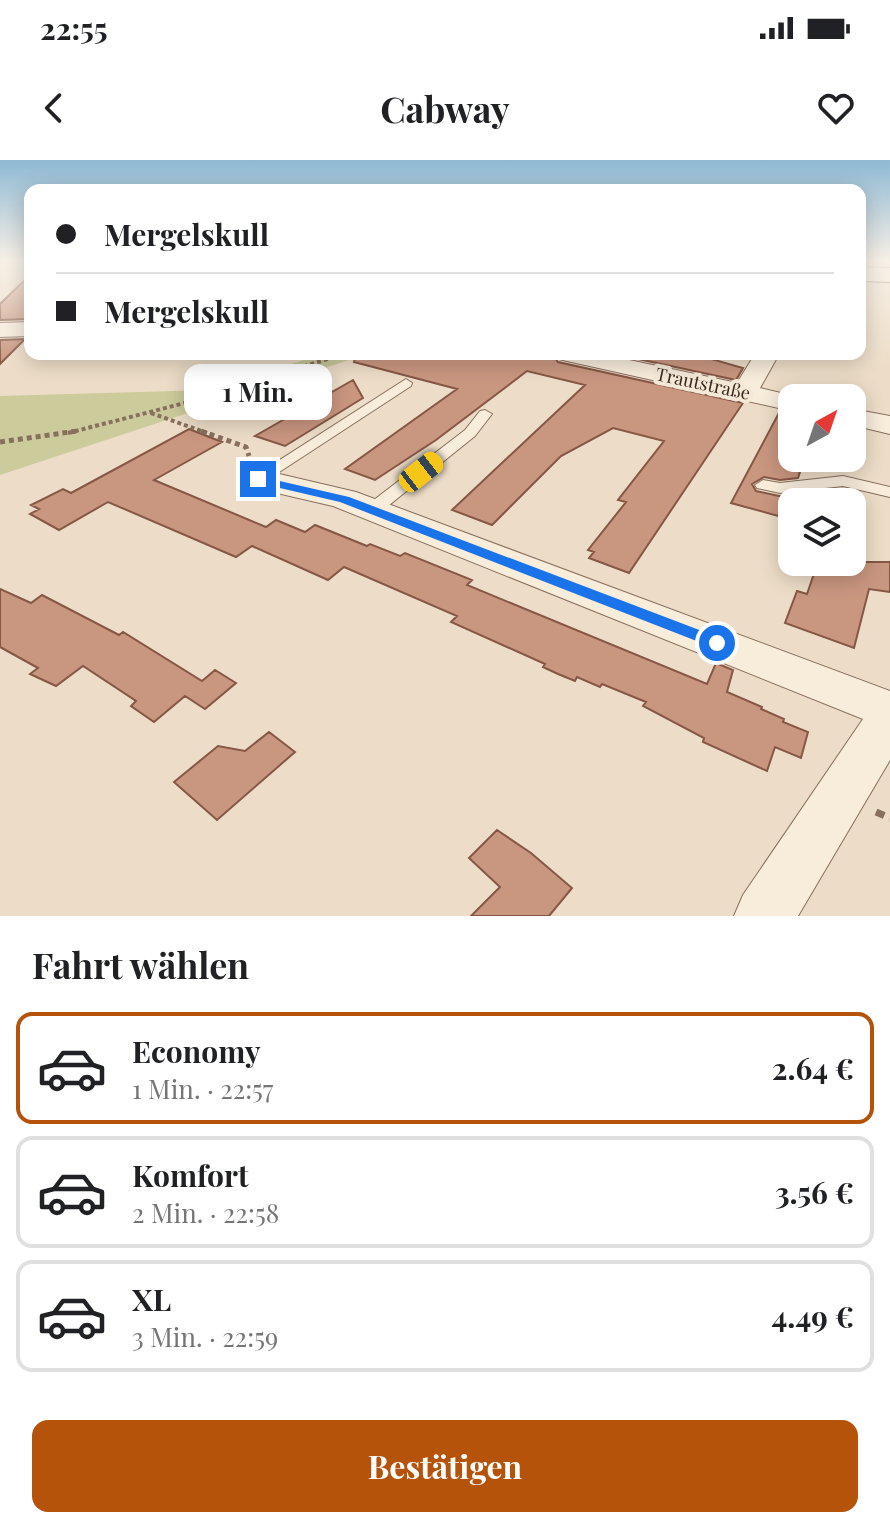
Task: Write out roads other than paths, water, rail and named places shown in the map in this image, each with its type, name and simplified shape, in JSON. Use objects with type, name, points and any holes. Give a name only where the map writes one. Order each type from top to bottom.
[{"type":"street","points":[[0,330],[24,329]]},
{"type":"street","name":"Trautstraße","points":[[594,360],[778,400]]},
{"type":"street","points":[[744,393],[763,360]]},
{"type":"street","points":[[866,420],[890,425]]},
{"type":"street","points":[[258,479],[344,499],[890,710]]},
{"type":"street","points":[[764,916],[890,718]]},
{"type":"lane","points":[[258,479],[406,383]]},
{"type":"lane","points":[[372,510],[470,433],[485,414]]},
{"type":"lane","points":[[763,485],[780,488],[843,481],[890,492]]}]
